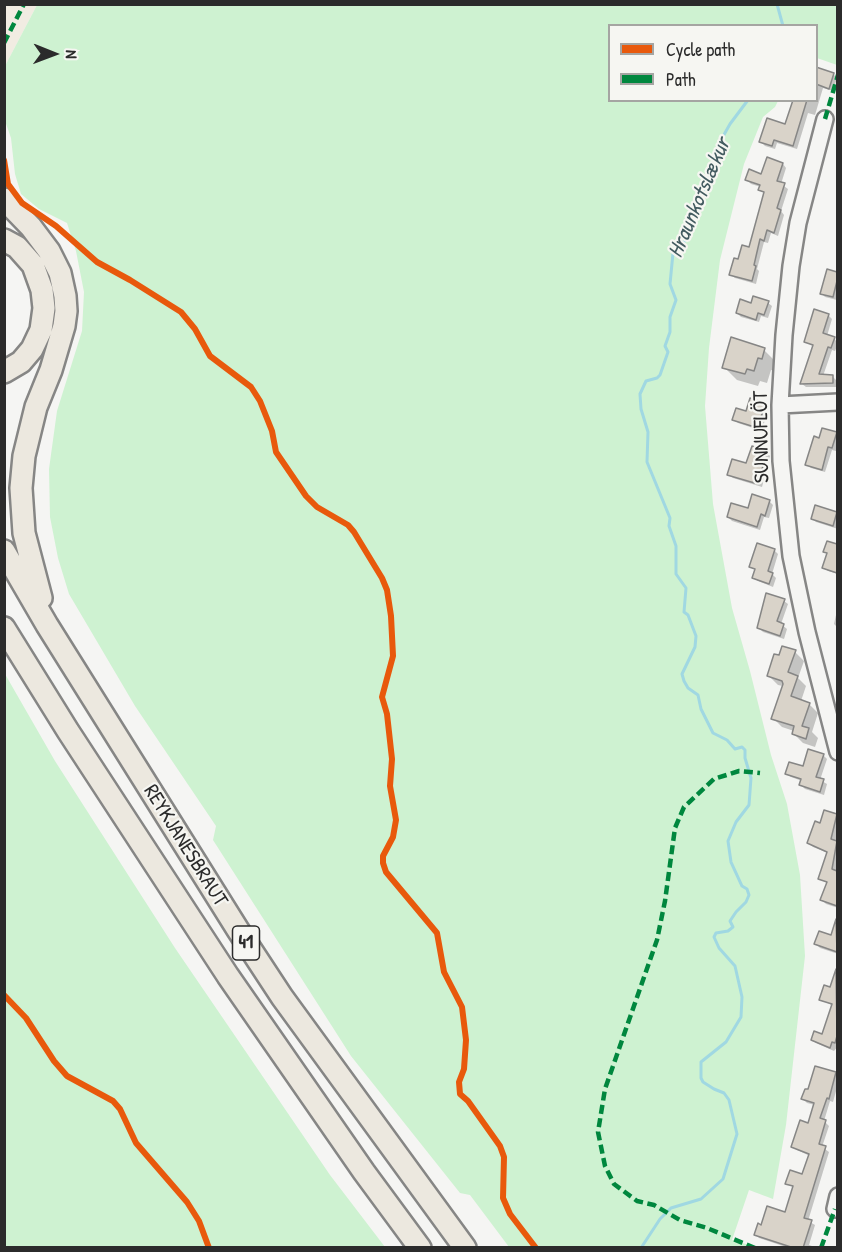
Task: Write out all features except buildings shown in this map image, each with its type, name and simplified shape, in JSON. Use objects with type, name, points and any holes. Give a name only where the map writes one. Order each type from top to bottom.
[{"type":"highway","points":[[4,199],[31,227],[49,251],[60,273],[66,296],[66,311],[61,337],[27,440],[21,488],[24,533],[47,625]]},
{"type":"highway","points":[[4,220],[39,238]]},
{"type":"highway","points":[[4,240],[17,247],[33,265],[42,291],[44,308],[41,330],[32,349],[21,362],[4,372]]},
{"type":"highway","name":"REYKJANESBRAUT","points":[[4,551],[47,625],[238,930],[276,987],[465,1248]]},
{"type":"highway","name":"REYKJANESBRAUT","points":[[4,628],[68,731],[228,976],[420,1248]]},
{"type":"street","name":"SUNNUFLÖT","points":[[825,119],[798,223],[791,266],[780,405],[781,461],[791,556],[837,752]]},
{"type":"street","points":[[780,405],[837,402]]},
{"type":"shaded area","points":[[5,5],[37,5],[5,66]]},
{"type":"green space","points":[[37,5],[837,5],[837,65],[818,58],[818,24],[608,24],[608,102],[778,102],[763,117],[744,164],[720,260],[709,348],[705,406],[713,504],[732,608],[771,755],[787,804],[800,875],[805,956],[786,1125],[773,1199],[749,1190],[732,1240],[756,1247],[509,1247],[470,1195],[460,1193],[351,1056],[213,840],[216,826],[135,706],[69,594],[58,558],[50,517],[49,469],[57,411],[82,331],[84,292],[76,251],[67,223],[39,209],[21,194],[15,174],[11,138],[4,118],[5,66]]},
{"type":"green space","points":[[5,674],[55,761],[175,948],[330,1175],[385,1247],[5,1247]]},
{"type":"waterway","name":"Hraunkotslækur","points":[[777,4],[782,24]]},
{"type":"waterway","name":"Hraunkotslækur","points":[[641,1248],[660,1219],[671,1208],[701,1199],[723,1179],[737,1134],[729,1100],[724,1093],[703,1082],[701,1062],[726,1042],[741,1017],[742,997],[735,966],[719,948],[714,937],[716,933],[728,931],[733,927],[730,921],[749,895],[747,889],[742,886],[731,862],[728,841],[736,822],[749,805],[751,778],[745,750],[742,747],[735,749],[727,740],[713,733],[701,709],[698,695],[688,688],[684,681],[682,674],[695,647],[696,636],[688,615],[684,612],[686,588],[676,574],[676,546],[669,526],[670,518],[647,462],[648,432],[641,409],[640,394],[646,381],[660,375],[668,352],[665,346],[670,332],[670,317],[676,300],[670,284],[673,253],[689,235],[721,140],[746,102]]},
{"type":"marked path","points":[[4,43],[24,4]]},
{"type":"marked path","points":[[825,119],[838,75]]},
{"type":"marked path","points":[[755,1248],[707,1228],[680,1220],[654,1205],[637,1201],[614,1184],[605,1166],[598,1132],[605,1089],[657,940],[675,828],[684,807],[714,779],[739,771],[760,773]]},
{"type":"marked path","points":[[821,1248],[835,1209]]},
{"type":"cycle path","points":[[4,160],[8,184],[22,203],[56,226],[97,262],[181,312],[195,329],[210,356],[251,387],[260,401],[272,431],[276,452],[306,496],[317,507],[348,525],[382,578],[387,590],[391,616],[393,656],[382,697],[387,714],[392,759],[390,786],[396,820],[393,837],[383,856],[383,863],[386,872],[437,933],[444,972],[462,1007],[466,1040],[464,1069],[459,1082],[460,1094],[468,1101],[500,1146],[504,1157],[503,1198],[510,1214],[536,1248]]},
{"type":"cycle path","points":[[4,995],[26,1018],[54,1061],[67,1076],[113,1101],[120,1109],[136,1143],[187,1202],[199,1221],[209,1248]]}]
